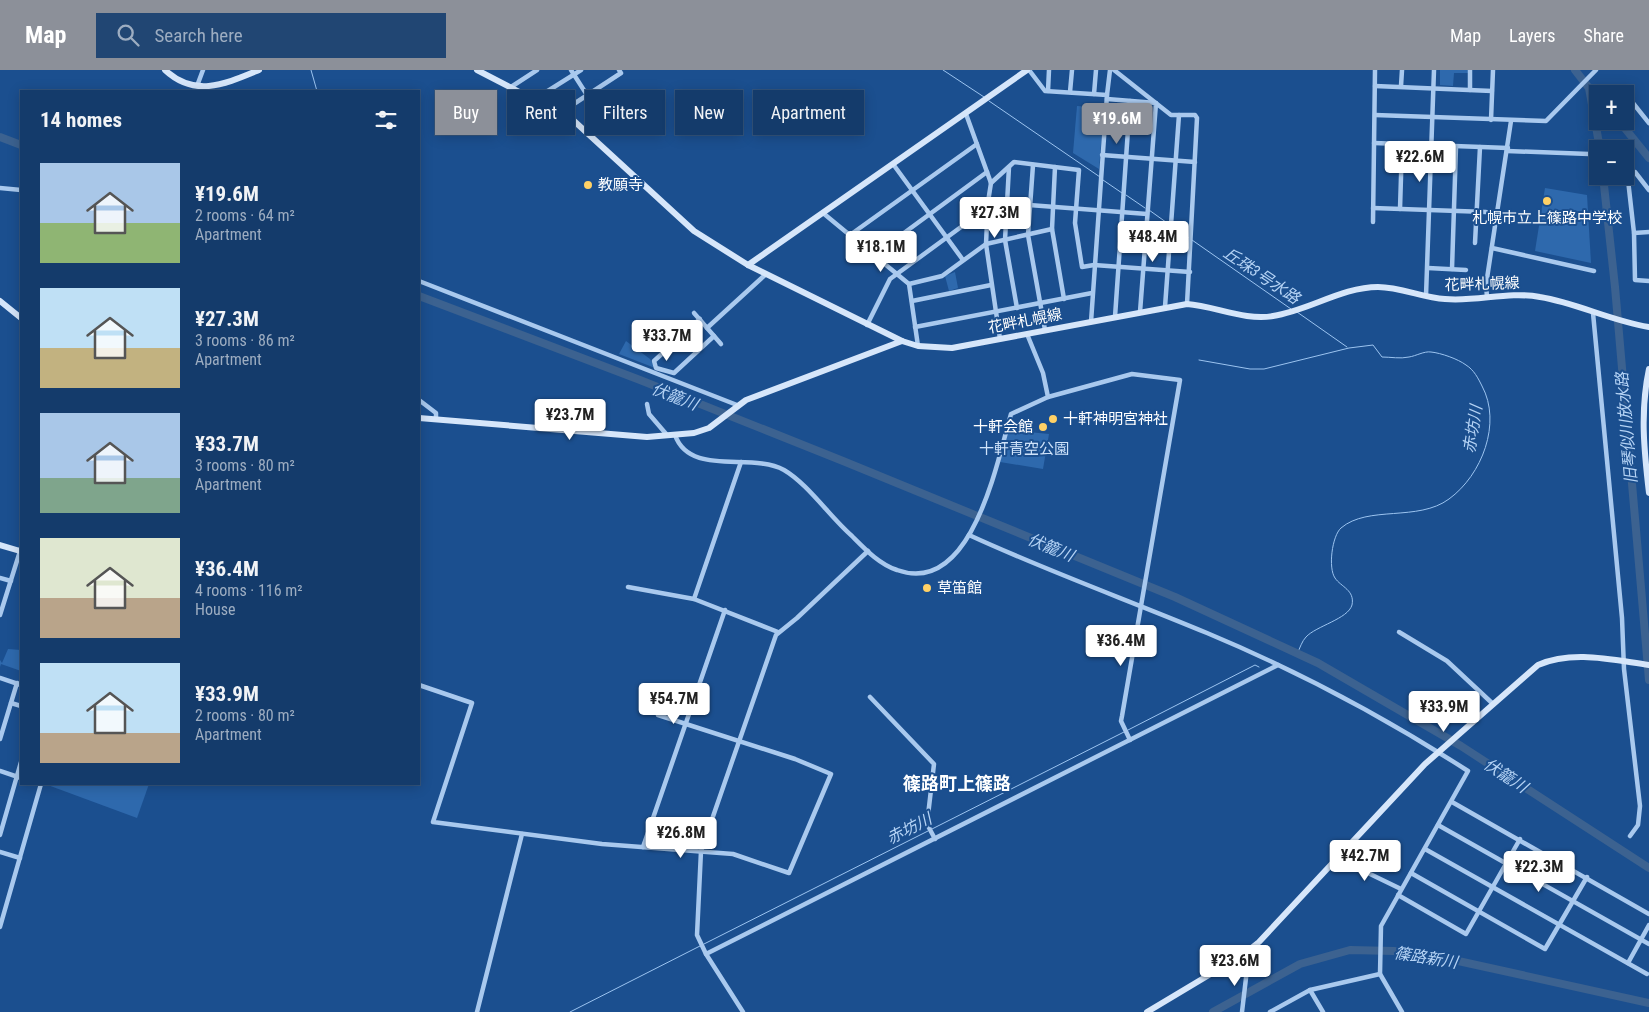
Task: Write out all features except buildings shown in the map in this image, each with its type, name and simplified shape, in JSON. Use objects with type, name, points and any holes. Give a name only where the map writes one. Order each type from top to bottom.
[{"type":"street","points":[[165,70],[174,79],[210,89],[259,70]]},
{"type":"street","points":[[174,79],[177,70]]},
{"type":"street","points":[[197,86],[203,70]]},
{"type":"street","name":"花畔札幌線","points":[[477,70],[517,90]]},
{"type":"street","points":[[511,87],[537,70]]},
{"type":"street","points":[[547,90],[572,72],[581,70]]},
{"type":"street","points":[[595,90],[621,73],[619,70]]},
{"type":"street","points":[[748,264],[1028,70],[1048,91],[1094,94],[1130,101],[1156,103]]},
{"type":"street","points":[[1048,91],[1049,70]]},
{"type":"street","points":[[1070,92],[1072,70]]},
{"type":"street","points":[[1094,94],[1096,70]]},
{"type":"street","points":[[1091,322],[1102,155],[1110,70]]},
{"type":"street","points":[[1114,70],[1171,115],[1195,115],[1197,118],[1187,304]]},
{"type":"street","points":[[1373,222],[1375,70]]},
{"type":"street","points":[[1402,70],[1402,86]]},
{"type":"street","points":[[1426,296],[1434,70]]},
{"type":"street","points":[[1470,70],[1470,90]]},
{"type":"street","points":[[1491,120],[1493,70]]},
{"type":"street","points":[[1375,115],[1546,121],[1596,70]]},
{"type":"street","points":[[572,72],[585,92]]},
{"type":"street","points":[[1375,86],[1492,91]]},
{"type":"street","points":[[1114,317],[1130,101]]},
{"type":"street","points":[[1140,312],[1156,103]]},
{"type":"street","points":[[1634,104],[1649,123]]},
{"type":"street","points":[[966,114],[991,183],[987,208],[986,244],[1000,339]]},
{"type":"street","points":[[1165,307],[1179,115]]},
{"type":"street","points":[[1487,297],[1486,285],[1511,121]]},
{"type":"street","name":"花畔札幌線","points":[[575,123],[588,132],[694,230],[766,274],[867,325],[918,346],[952,348],[1187,304],[1208,306],[1254,316],[1271,317],[1357,290],[1377,287],[1458,300],[1518,294],[1540,297],[1603,316],[1649,327]]},
{"type":"street","points":[[1374,143],[1589,154]]},
{"type":"street","points":[[850,235],[977,144]]},
{"type":"street","points":[[1400,209],[1402,145]]},
{"type":"street","points":[[1452,269],[1456,147]]},
{"type":"street","points":[[1475,243],[1480,147]]},
{"type":"street","points":[[1102,155],[1195,162]]},
{"type":"street","points":[[991,183],[1014,162],[1079,170],[1075,223],[1082,267],[1143,268],[1190,272]]},
{"type":"street","points":[[893,164],[963,260]]},
{"type":"street","points":[[1033,165],[1028,235],[1045,330]]},
{"type":"street","points":[[1009,167],[1005,240],[1017,308]]},
{"type":"street","points":[[1055,167],[1052,229],[1064,299]]},
{"type":"street","points":[[1649,190],[1635,172],[1627,170],[1634,233],[1635,280],[1649,281]]},
{"type":"street","points":[[874,255],[987,172]]},
{"type":"street","points":[[0,188],[20,190]]},
{"type":"street","points":[[988,202],[1122,212],[1147,211]]},
{"type":"street","points":[[867,325],[890,279],[896,273],[987,208]]},
{"type":"street","points":[[1373,208],[1486,212]]},
{"type":"street","points":[[823,212],[909,284],[918,346]]},
{"type":"street","points":[[909,284],[942,276],[986,244],[1052,229]]},
{"type":"street","points":[[1634,233],[1649,232]]},
{"type":"street","points":[[1492,248],[1594,271]]},
{"type":"street","points":[[1428,268],[1466,270]]},
{"type":"street","points":[[707,328],[766,274]]},
{"type":"street","points":[[420,281],[736,406]]},
{"type":"street","points":[[912,301],[991,285]]},
{"type":"street","points":[[915,327],[1092,293]]},
{"type":"street","points":[[0,301],[20,317]]},
{"type":"street","points":[[694,313],[721,344]]},
{"type":"street","points":[[1593,313],[1640,806],[1638,825],[1630,836]]},
{"type":"street","points":[[700,319],[654,361],[656,368],[674,373],[714,336]]},
{"type":"street","points":[[1027,334],[1043,372],[1048,397]]},
{"type":"street","points":[[420,418],[646,437],[704,431],[746,400],[902,341]]},
{"type":"street","points":[[1649,369],[1642,422],[1647,451],[1649,493]]},
{"type":"street","points":[[675,434],[677,441],[693,457],[769,465],[791,475],[828,515],[868,551],[880,561],[907,573],[932,570],[951,560],[969,535],[993,479],[1010,414],[1048,397],[1132,374],[1180,380],[1122,716],[1124,729],[1130,740]]},
{"type":"street","points":[[420,401],[436,413],[436,419]]},
{"type":"street","points":[[647,404],[649,414],[667,435]]},
{"type":"street","points":[[694,599],[741,462]]},
{"type":"street","points":[[969,535],[1007,553],[1142,604],[1278,665],[1390,724],[1468,771],[1381,928],[1380,974],[1402,1012]]},
{"type":"street","points":[[0,545],[20,550]]},
{"type":"street","points":[[743,1012],[706,953],[696,928],[701,851],[778,632],[797,618],[868,551]]},
{"type":"street","points":[[1,612],[20,553]]},
{"type":"street","points":[[0,578],[10,581]]},
{"type":"street","points":[[628,587],[694,599],[778,632]]},
{"type":"street","points":[[643,847],[725,610]]},
{"type":"street","points":[[1399,632],[1447,661],[1492,703]]},
{"type":"street","points":[[1147,1012],[1244,954],[1269,932],[1393,796],[1492,703],[1538,665],[1553,659],[1570,656],[1649,665]]},
{"type":"street","points":[[706,953],[1278,665]]},
{"type":"street","points":[[0,678],[19,684],[0,739]]},
{"type":"street","points":[[420,685],[472,704],[433,822],[643,847],[733,854],[788,873],[832,774],[795,759],[658,715]]},
{"type":"street","points":[[870,697],[934,764],[928,826],[934,837]]},
{"type":"street","points":[[11,703],[20,706]]},
{"type":"street","points":[[0,771],[19,778],[0,835]]},
{"type":"street","points":[[0,927],[39,785]]},
{"type":"street","points":[[1452,802],[1588,877],[1649,914]]},
{"type":"street","points":[[1438,825],[1649,944]]},
{"type":"street","points":[[477,1012],[522,834]]},
{"type":"street","points":[[1398,895],[1466,934],[1520,839]]},
{"type":"street","points":[[1425,849],[1647,974]]},
{"type":"street","points":[[0,852],[20,858]]},
{"type":"street","points":[[1337,858],[1402,889]]},
{"type":"street","points":[[1411,873],[1545,949],[1588,877]]},
{"type":"street","points":[[1628,963],[1649,925]]},
{"type":"street","points":[[1242,1012],[1248,964],[1244,954]]},
{"type":"street","points":[[1270,1012],[1310,990],[1380,974]]},
{"type":"street","points":[[1310,990],[1323,1012]]},
{"type":"green space","points":[[1440,70],[1469,70],[1469,73],[1454,73],[1453,86],[1440,85]]},
{"type":"green space","points":[[1077,106],[1104,108],[1099,169],[1073,153]]},
{"type":"green space","points":[[1545,188],[1587,195],[1591,263],[1535,251]]},
{"type":"green space","points":[[955,272],[958,288],[949,291],[945,276]]},
{"type":"green space","points":[[626,341],[650,359],[655,368],[619,354]]},
{"type":"green space","name":"十軒青空公園","points":[[1009,430],[1049,434],[1043,469],[1000,462]]},
{"type":"green space","points":[[8,649],[20,650],[20,671],[1,664],[0,667],[0,660],[2,663]]},
{"type":"green space","points":[[48,785],[149,785],[137,818]]},
{"type":"waterway","points":[[311,70],[317,90]]},
{"type":"waterway","points":[[943,70],[984,97]]},
{"type":"waterway","points":[[1575,70],[1589,88],[1598,140]]},
{"type":"waterway","name":"丘珠3号水路","points":[[989,101],[1100,177]]},
{"type":"waterway","points":[[1626,130],[1649,158]]},
{"type":"waterway","name":"伏籠川","points":[[0,137],[20,145]]},
{"type":"waterway","name":"丘珠3号水路","points":[[1103,180],[1122,193]]},
{"type":"waterway","name":"旧琴似川放水路","points":[[1604,185],[1615,287],[1649,680]]},
{"type":"waterway","name":"丘珠3号水路","points":[[1126,195],[1145,208]]},
{"type":"waterway","name":"丘珠3号水路","points":[[1149,210],[1170,225]]},
{"type":"waterway","name":"丘珠3号水路","points":[[1173,227],[1189,238]]},
{"type":"waterway","name":"丘珠3号水路","points":[[1192,240],[1291,309]]},
{"type":"waterway","name":"伏籠川","points":[[420,296],[640,380],[843,461],[1175,597],[1318,663],[1461,746],[1649,868]]},
{"type":"waterway","name":"丘珠3号水路","points":[[1297,312],[1347,347]]},
{"type":"waterway","name":"赤坊川","points":[[1199,360],[1250,369],[1264,369],[1349,348],[1373,345],[1382,357],[1406,358],[1431,352],[1454,359],[1469,367],[1479,380],[1488,400],[1489,432],[1485,447],[1479,462],[1461,489],[1437,506],[1423,510],[1365,517],[1352,521],[1341,528],[1335,538],[1331,560],[1335,578],[1350,592],[1352,605],[1345,614],[1306,637],[1297,654]]},
{"type":"waterway","name":"赤坊川","points":[[1128,730],[1255,665],[1259,667]]},
{"type":"waterway","name":"赤坊川","points":[[932,829],[1124,732]]},
{"type":"waterway","name":"赤坊川","points":[[704,944],[928,831]]},
{"type":"waterway","name":"赤坊川","points":[[570,1012],[700,946]]},
{"type":"waterway","name":"篠路新川","points":[[1213,1012],[1300,964],[1350,950],[1394,951],[1440,957],[1649,1003]]},
{"type":"place","name":"教願寺","points":[[588,185]]},
{"type":"place","name":"札幌市立上篠路中学校","points":[[1547,201]]},
{"type":"place","name":"十軒神明宮神社","points":[[1053,419]]},
{"type":"place","name":"十軒会館","points":[[1043,427]]},
{"type":"place","name":"草笛館","points":[[927,588]]},
{"type":"district","name":"篠路町上篠路","points":[[957,784]]}]
